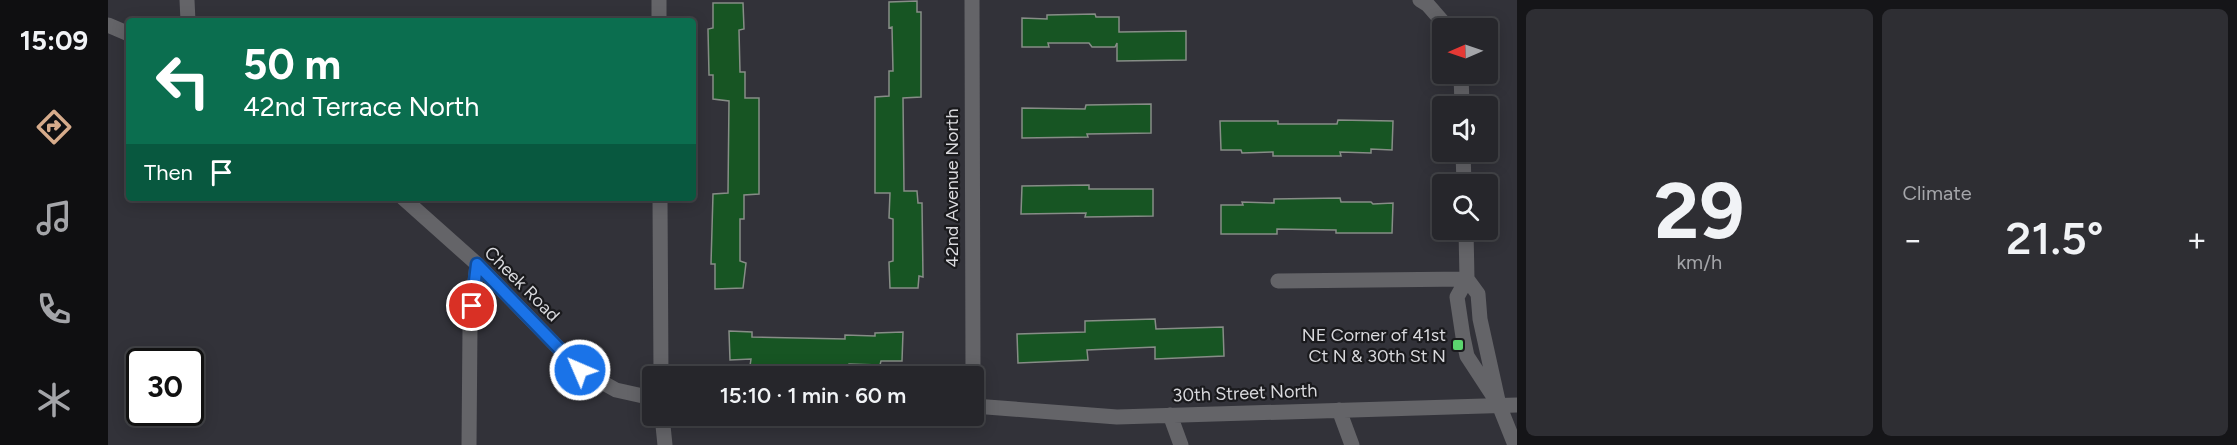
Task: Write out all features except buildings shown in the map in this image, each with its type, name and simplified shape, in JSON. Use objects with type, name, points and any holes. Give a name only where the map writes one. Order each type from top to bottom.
[{"type":"street","points":[[187,0],[188,18]]},
{"type":"street","points":[[659,0],[659,18]]},
{"type":"street","name":"42nd Avenue North","points":[[972,0],[973,366]]},
{"type":"street","points":[[1420,0],[1439,18]]},
{"type":"street","points":[[108,25],[126,33]]},
{"type":"street","name":"Cheek Road","points":[[407,201],[477,264],[580,370],[616,390],[642,396]]},
{"type":"street","points":[[660,201],[661,366]]},
{"type":"street","points":[[1466,240],[1467,279],[1457,297],[1460,321],[1467,356],[1499,405]]},
{"type":"street","points":[[469,445],[470,326],[477,264]]},
{"type":"street","points":[[1278,281],[1467,279]]},
{"type":"street","points":[[1467,279],[1478,294],[1480,319],[1499,405],[1515,445]]},
{"type":"street","points":[[1460,321],[1480,319]]},
{"type":"street","name":"30th Street North","points":[[984,407],[1117,417],[1517,405]]},
{"type":"street","points":[[1339,410],[1352,445]]},
{"type":"street","points":[[1170,415],[1181,445]]},
{"type":"street","points":[[664,426],[665,445]]},
{"type":"place","name":"NE Corner of 41st Ct N & 30th St N","points":[[1458,345]]},
{"type":"route","points":[[472,306],[477,264],[580,370]]}]
